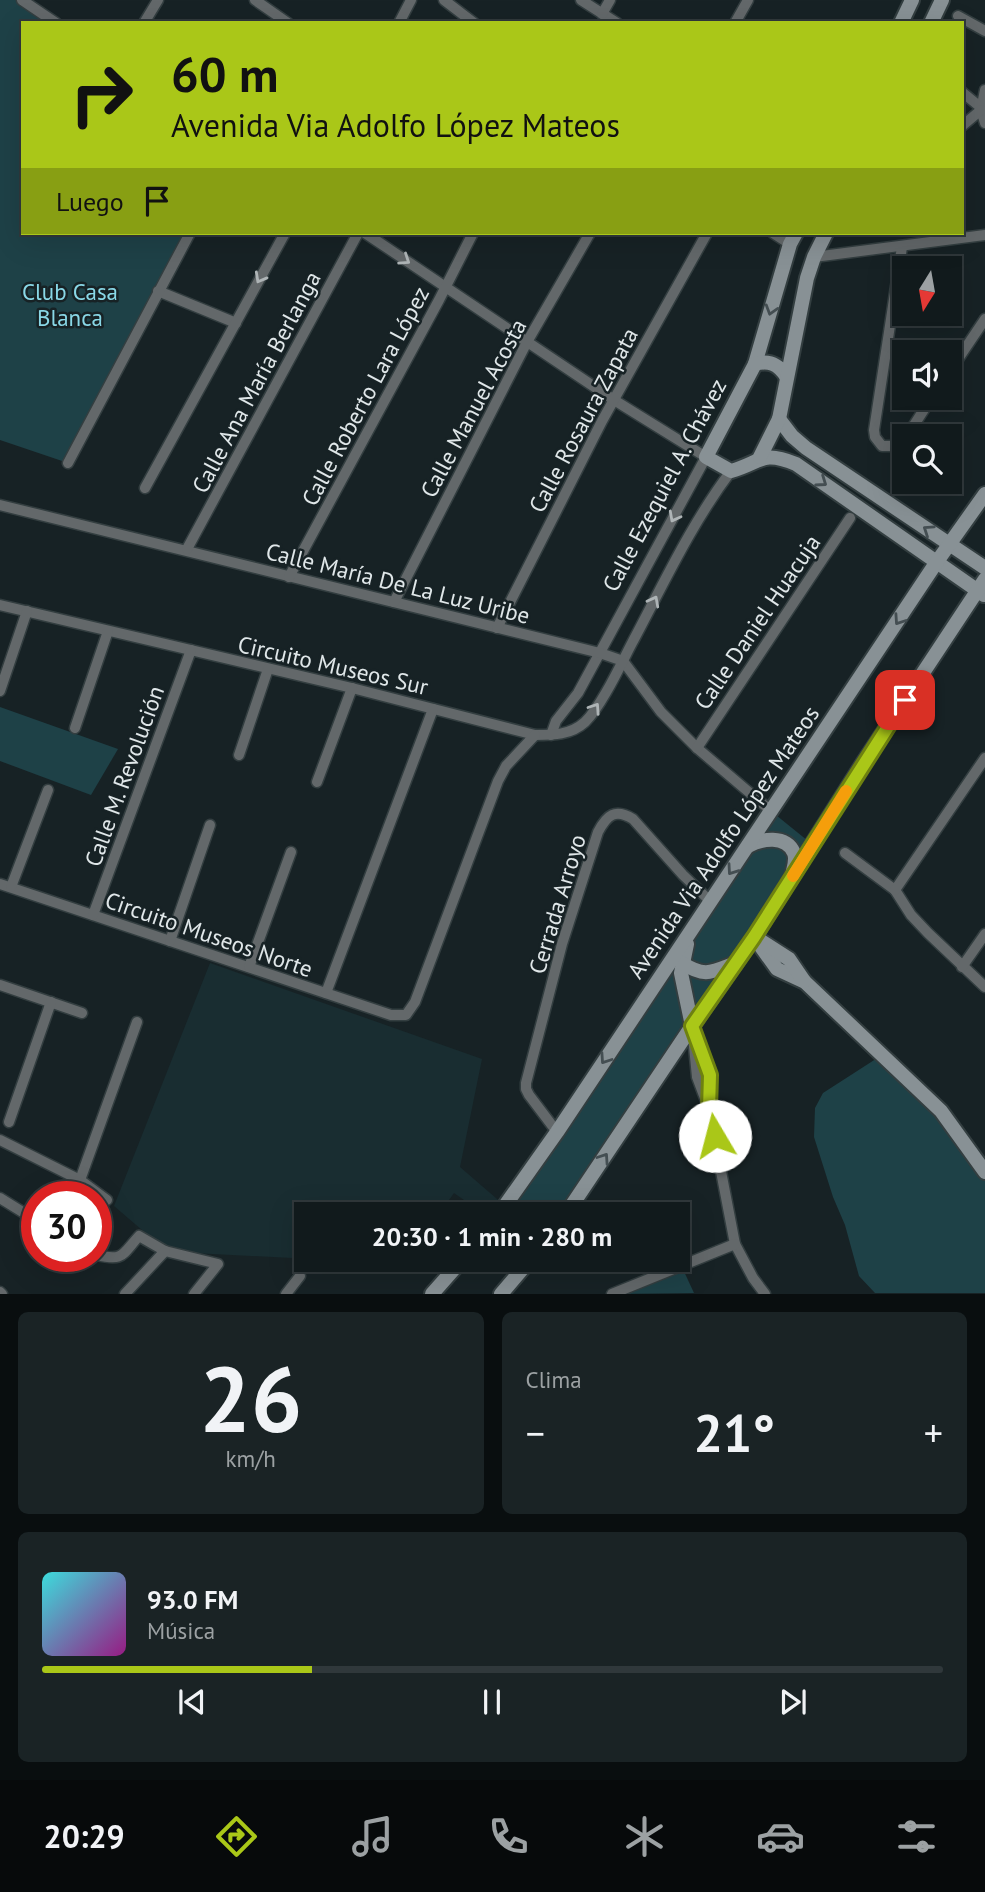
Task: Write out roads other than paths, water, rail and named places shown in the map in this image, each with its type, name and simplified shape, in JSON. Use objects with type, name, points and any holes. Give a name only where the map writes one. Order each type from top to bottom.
[{"type":"main road","points":[[902,21],[912,0]]},
{"type":"main road","points":[[932,21],[942,0]]},
{"type":"main road","points":[[706,457],[731,471],[760,457],[779,419],[807,278],[825,235]]},
{"type":"main road","name":"Calle Ezequiel A. Chávez","points":[[706,457],[755,364],[793,238]]},
{"type":"main road","points":[[755,364],[773,363],[781,368],[786,376]]},
{"type":"main road","points":[[779,419],[806,448],[985,568]]},
{"type":"main road","points":[[574,1202],[754,937],[864,762],[983,588],[936,563],[796,464],[781,458],[760,457]]},
{"type":"main road","name":"Avenida Via Adolfo López Mateos","points":[[507,1202],[985,494]]},
{"type":"main road","points":[[748,846],[768,839],[786,843],[794,851],[795,862],[791,880]]},
{"type":"main road","points":[[690,932],[681,973],[692,1026]]},
{"type":"main road","points":[[754,937],[777,969],[805,982],[941,1111],[985,1171]]},
{"type":"main road","points":[[682,964],[699,973],[712,972],[737,962]]},
{"type":"main road","points":[[432,1293],[450,1272]]},
{"type":"main road","points":[[501,1293],[519,1272]]},
{"type":"street","points":[[22,0],[53,21]]},
{"type":"street","points":[[145,21],[158,0]]},
{"type":"street","points":[[255,0],[285,21]]},
{"type":"street","points":[[400,21],[411,0]]},
{"type":"street","points":[[444,0],[471,21]]},
{"type":"street","points":[[582,0],[614,21]]},
{"type":"street","points":[[602,14],[610,0]]},
{"type":"street","points":[[736,21],[748,0]]},
{"type":"street","points":[[958,16],[985,32]]},
{"type":"street","points":[[985,90],[985,123]]},
{"type":"street","points":[[964,94],[983,111]]},
{"type":"street","points":[[964,125],[983,111]]},
{"type":"street","points":[[68,463],[189,235]]},
{"type":"street","points":[[145,488],[284,235]]},
{"type":"street","name":"Calle Ana María Berlanga","points":[[187,549],[357,235]]},
{"type":"street","points":[[368,235],[614,400],[706,457]]},
{"type":"street","name":"Calle Roberto Lara López","points":[[289,577],[472,235]]},
{"type":"street","name":"Calle Manuel Acosta","points":[[394,603],[527,341],[589,235]]},
{"type":"street","name":"Calle Rosaura Zapata","points":[[497,628],[614,400],[706,235]]},
{"type":"street","points":[[814,257],[985,235]]},
{"type":"street","points":[[892,446],[883,446],[875,437],[874,430],[902,247]]},
{"type":"street","points":[[158,291],[236,323]]},
{"type":"street","points":[[962,353],[985,319]]},
{"type":"street","name":"Calle Ezequiel A. Chávez","points":[[551,735],[556,721],[578,694],[706,457]]},
{"type":"street","name":"Calle Ezequiel A. Chávez","points":[[623,661],[698,518],[731,471]]},
{"type":"street","name":"Calle María De La Luz Uribe","points":[[0,505],[187,549],[623,661]]},
{"type":"street","name":"Calle Daniel Huacuja","points":[[697,748],[850,518]]},
{"type":"street","name":"Circuito Museos Sur","points":[[0,605],[352,688],[535,735],[570,732],[586,721],[623,661]]},
{"type":"street","points":[[0,691],[27,611]]},
{"type":"street","points":[[75,728],[108,631]]},
{"type":"street","name":"Calle M. Revolución","points":[[93,915],[191,650]]},
{"type":"street","points":[[623,661],[661,712],[697,748],[771,811]]},
{"type":"street","points":[[239,755],[268,669]]},
{"type":"street","points":[[317,782],[352,688]]},
{"type":"street","points":[[326,993],[433,709]]},
{"type":"street","name":"Circuito Museos Norte","points":[[5,886],[391,1015],[406,1015],[415,1002],[498,781],[510,760],[535,735]]},
{"type":"street","points":[[895,890],[985,758]]},
{"type":"street","points":[[5,886],[48,790]]},
{"type":"street","name":"Cerrada Arroyo","points":[[557,1132],[529,1095],[526,1083],[562,944],[603,823],[609,815],[617,813],[633,819],[710,901]]},
{"type":"street","points":[[170,941],[210,825]]},
{"type":"street","points":[[248,967],[291,852]]},
{"type":"street","points":[[845,853],[895,890],[911,915],[985,987]]},
{"type":"street","points":[[962,967],[985,934]]},
{"type":"street","points":[[0,985],[82,1013]]},
{"type":"street","points":[[9,1122],[51,1002]]},
{"type":"street","points":[[2,1144],[80,1180],[136,1022]]},
{"type":"street","points":[[692,1026],[697,1077],[709,1109],[735,1244],[753,1278],[765,1293]]},
{"type":"street","points":[[0,1198],[21,1211]]},
{"type":"street","points":[[112,1259],[120,1257],[139,1236],[165,1251],[218,1264],[194,1293]]},
{"type":"street","points":[[612,1293],[735,1244]]},
{"type":"street","points":[[125,1293],[165,1251]]},
{"type":"street","points":[[286,1293],[300,1276]]},
{"type":"park label","name":"Club Casa Blanca","points":[[70,304]]}]
